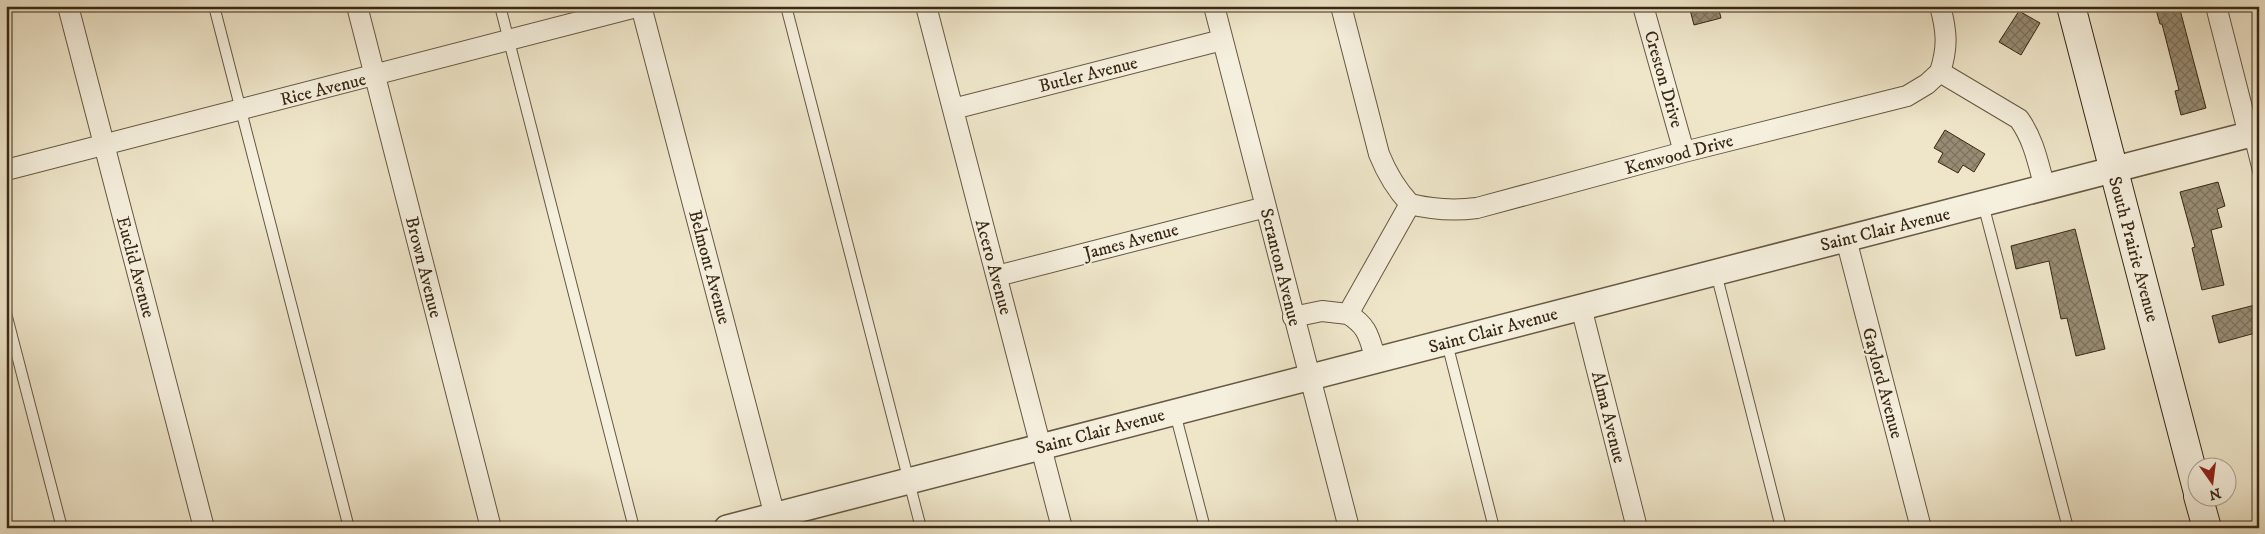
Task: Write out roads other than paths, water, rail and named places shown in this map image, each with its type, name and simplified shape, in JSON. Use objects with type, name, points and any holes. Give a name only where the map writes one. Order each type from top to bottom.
[{"type":"main road","name":"South Prairie Avenue","points":[[2071,6],[2188,456]]},
{"type":"main road","points":[[2201,506],[2207,528]]},
{"type":"street","name":"Euclid Avenue","points":[[68,6],[204,528]]},
{"type":"street","name":"Brown Avenue","points":[[357,6],[491,528]]},
{"type":"street","name":"Rice Avenue","points":[[6,170],[376,76],[640,6]]},
{"type":"street","name":"Belmont Avenue","points":[[640,6],[776,522]]},
{"type":"street","name":"Acero Avenue","points":[[926,6],[1062,528]]},
{"type":"street","name":"Scranton Avenue","points":[[1214,6],[1349,528]]},
{"type":"street","points":[[1341,6],[1386,173],[1397,190],[1410,204],[1348,314]]},
{"type":"street","name":"Creston Drive","points":[[1643,6],[1684,152]]},
{"type":"street","points":[[1940,6],[1947,39],[1940,72],[2019,119],[2028,131],[2034,146],[2045,188]]},
{"type":"street","points":[[2216,6],[2254,133]]},
{"type":"street","name":"Butler Avenue","points":[[953,109],[1222,40]]},
{"type":"street","name":"Kenwood Drive","points":[[1410,204],[1433,210],[1454,211],[1477,208],[1684,152],[1907,96],[1928,84],[1940,72]]},
{"type":"street","name":"Saint Clair Avenue","points":[[726,528],[776,522],[910,480],[2254,133]]},
{"type":"street","name":"James Avenue","points":[[997,276],[1266,206]]},
{"type":"street","name":"Gaylord Avenue","points":[[1846,238],[1921,528]]},
{"type":"street","name":"Alma Avenue","points":[[1580,307],[1637,528]]},
{"type":"street","points":[[1293,317],[1322,311],[1348,314],[1361,322],[1368,332],[1376,360]]},
{"type":"lane","points":[[214,6],[349,528]]},
{"type":"lane","points":[[500,6],[634,528]]},
{"type":"lane","points":[[786,6],[921,528]]},
{"type":"lane","points":[[2254,133],[2259,175]]},
{"type":"lane","points":[[1983,204],[2068,528]]},
{"type":"lane","points":[[1715,272],[1781,528]]},
{"type":"lane","points":[[6,313],[62,528]]},
{"type":"lane","points":[[1447,342],[1494,528]]},
{"type":"lane","points":[[1175,412],[1205,528]]}]
